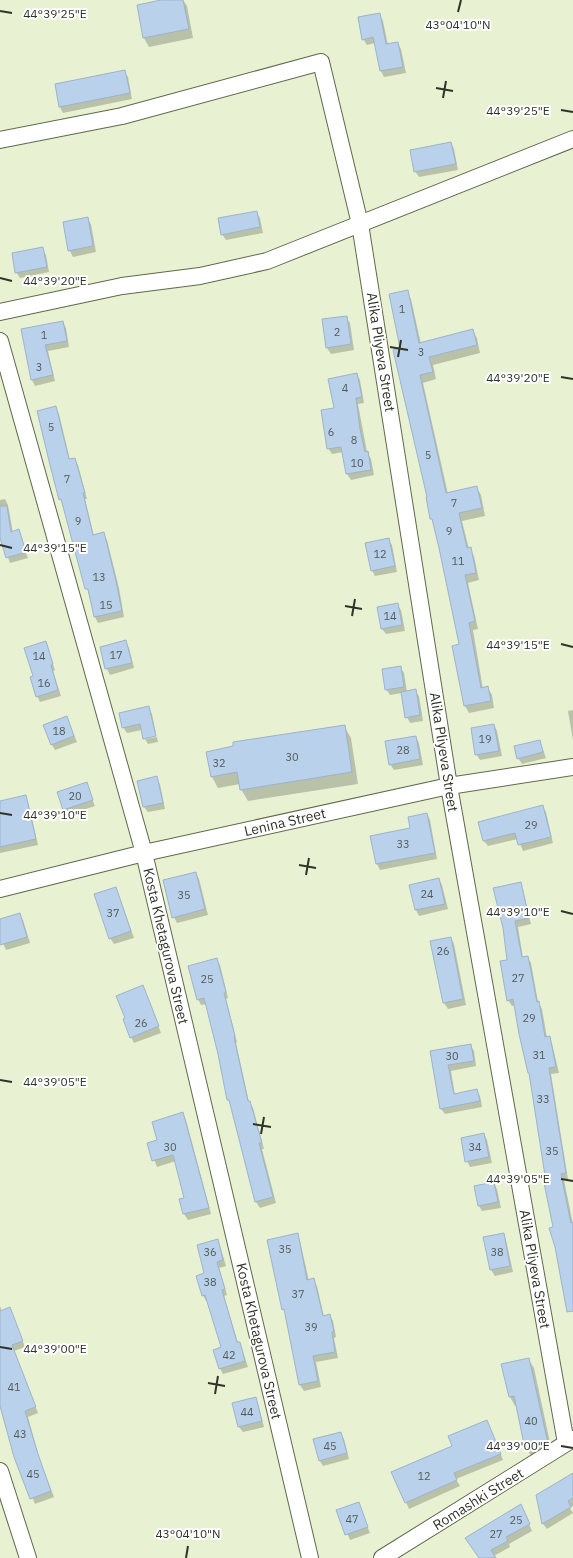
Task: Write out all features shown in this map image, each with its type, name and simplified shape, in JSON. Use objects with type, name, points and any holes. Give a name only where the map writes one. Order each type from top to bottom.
[{"type":"street","name":"Alika Pliyeva Street","points":[[0,140],[122,116],[321,62],[360,224],[449,786],[570,1441]]},
{"type":"street","points":[[0,312],[122,286],[200,276],[257,263],[573,139]]},
{"type":"street","name":"Kosta Khetagurova Street","points":[[0,341],[144,853],[310,1558]]},
{"type":"street","name":"Lenina Street","points":[[0,889],[144,853],[449,786],[573,767]]},
{"type":"street","name":"Romashki Street","points":[[382,1558],[570,1441]]},
{"type":"street","points":[[0,1471],[28,1558]]},
{"type":"building","points":[[161,0],[183,0],[189,29],[143,38],[137,5]]},
{"type":"building","points":[[380,13],[386,44],[398,42],[403,67],[380,71],[373,37],[362,40],[358,17]]},
{"type":"building","points":[[125,70],[130,93],[59,107],[55,84]]},
{"type":"building","points":[[451,142],[456,164],[414,172],[410,150]]},
{"type":"building","points":[[257,211],[260,227],[221,235],[218,218]]},
{"type":"building","points":[[88,217],[93,246],[68,251],[63,222]]},
{"type":"building","points":[[43,247],[47,267],[15,273],[12,253]]},
{"type":"building","points":[[408,290],[419,343],[473,329],[477,345],[429,357],[433,372],[420,375],[446,493],[477,486],[482,508],[459,513],[467,548],[471,547],[476,573],[465,575],[475,621],[469,623],[481,688],[488,686],[491,701],[464,706],[452,646],[459,644],[439,548],[432,519],[430,519],[427,497],[393,350],[400,348],[389,294]]},
{"type":"building","points":[[347,316],[351,344],[326,348],[322,319]]},
{"type":"building","points":[[63,321],[67,341],[45,345],[53,375],[31,380],[21,329]]},
{"type":"building","points":[[357,373],[362,397],[356,398],[360,429],[365,452],[368,451],[371,470],[346,474],[341,447],[327,449],[321,410],[334,408],[328,379]]},
{"type":"building","points":[[56,406],[69,459],[75,458],[85,493],[83,493],[93,535],[104,532],[122,611],[94,617],[88,589],[85,589],[61,499],[59,500],[37,411]]},
{"type":"building","points":[[0,506],[7,506],[11,532],[19,529],[26,552],[6,558],[0,538]]},
{"type":"building","points":[[389,538],[395,566],[371,571],[365,543]]},
{"type":"building","points":[[398,603],[402,625],[381,629],[377,607]]},
{"type":"building","points":[[126,640],[132,663],[105,669],[100,647]]},
{"type":"building","points":[[46,641],[58,690],[36,697],[30,677],[33,676],[24,648]]},
{"type":"building","points":[[401,666],[404,687],[385,690],[382,669]]},
{"type":"building","points":[[416,689],[420,715],[405,718],[401,692]]},
{"type":"building","points":[[149,706],[156,736],[143,739],[140,724],[122,728],[119,713]]},
{"type":"building","points":[[67,716],[74,736],[51,745],[43,725]]},
{"type":"building","points":[[494,724],[499,751],[475,755],[471,728]]},
{"type":"building","points":[[345,725],[352,772],[240,790],[237,772],[211,777],[206,752],[233,746],[233,742]]},
{"type":"building","points":[[416,736],[420,759],[389,765],[385,741]]},
{"type":"building","points":[[540,740],[543,752],[517,759],[514,746]]},
{"type":"building","points":[[157,776],[163,803],[143,807],[137,781]]},
{"type":"building","points":[[87,782],[93,800],[63,810],[57,792]]},
{"type":"building","points":[[26,795],[36,839],[0,847],[0,801]]},
{"type":"building","points":[[543,805],[551,837],[518,845],[515,833],[483,841],[478,822]]},
{"type":"building","points":[[427,813],[435,853],[376,864],[370,836],[410,828],[408,817]]},
{"type":"building","points":[[196,872],[205,909],[172,918],[163,880]]},
{"type":"building","points":[[439,878],[445,904],[415,910],[409,885]]},
{"type":"building","points":[[521,882],[529,918],[515,921],[522,957],[528,956],[537,1002],[539,1001],[545,1037],[550,1036],[556,1067],[549,1068],[566,1173],[561,1174],[571,1223],[573,1222],[573,1311],[567,1312],[555,1247],[549,1228],[553,1227],[544,1183],[546,1182],[529,1073],[519,1034],[513,999],[507,1001],[500,961],[507,960],[503,928],[493,888]]},
{"type":"building","points":[[116,887],[131,931],[109,939],[94,894]]},
{"type":"building","points":[[20,913],[27,937],[0,945],[0,919]]},
{"type":"building","points":[[451,937],[463,999],[443,1003],[430,941]]},
{"type":"building","points":[[217,958],[226,992],[224,993],[248,1101],[250,1101],[262,1143],[259,1143],[273,1197],[255,1202],[229,1100],[227,1100],[204,998],[197,1000],[188,966]]},
{"type":"building","points":[[143,985],[159,1026],[130,1038],[123,1019],[125,1018],[116,996]]},
{"type":"building","points":[[471,1044],[474,1061],[448,1065],[454,1094],[477,1089],[480,1101],[440,1109],[430,1051]]},
{"type":"building","points":[[183,1112],[209,1208],[183,1214],[179,1199],[184,1198],[173,1155],[152,1161],[147,1143],[157,1140],[152,1122]]},
{"type":"building","points":[[484,1133],[489,1157],[465,1162],[461,1138]]},
{"type":"building","points":[[494,1182],[498,1202],[478,1206],[474,1186]]},
{"type":"building","points":[[298,1233],[307,1280],[314,1278],[323,1316],[330,1314],[334,1331],[332,1332],[335,1352],[313,1356],[318,1381],[299,1385],[284,1309],[282,1310],[267,1240]]},
{"type":"building","points":[[504,1233],[510,1266],[490,1270],[483,1237]]},
{"type":"building","points":[[218,1239],[223,1260],[217,1262],[225,1289],[222,1290],[237,1342],[240,1342],[245,1361],[219,1369],[213,1350],[221,1347],[205,1295],[202,1296],[196,1276],[204,1273],[197,1245]]},
{"type":"building","points":[[10,1307],[23,1341],[12,1345],[36,1407],[25,1411],[51,1491],[30,1499],[14,1457],[0,1406],[0,1311]]},
{"type":"building","points":[[529,1358],[548,1443],[525,1449],[514,1396],[509,1397],[501,1364]]},
{"type":"building","points":[[256,1397],[262,1421],[238,1427],[232,1403]]},
{"type":"building","points":[[487,1420],[501,1454],[454,1473],[457,1480],[405,1503],[391,1472],[452,1446],[448,1436]]},
{"type":"building","points":[[341,1432],[347,1453],[319,1461],[313,1439]]},
{"type":"building","points":[[573,1473],[573,1498],[568,1501],[571,1507],[542,1524],[536,1495]]},
{"type":"building","points":[[359,1502],[368,1527],[345,1535],[336,1510]]},
{"type":"building","points":[[521,1504],[530,1524],[506,1537],[508,1541],[491,1550],[496,1558],[479,1558],[465,1538]]}]
